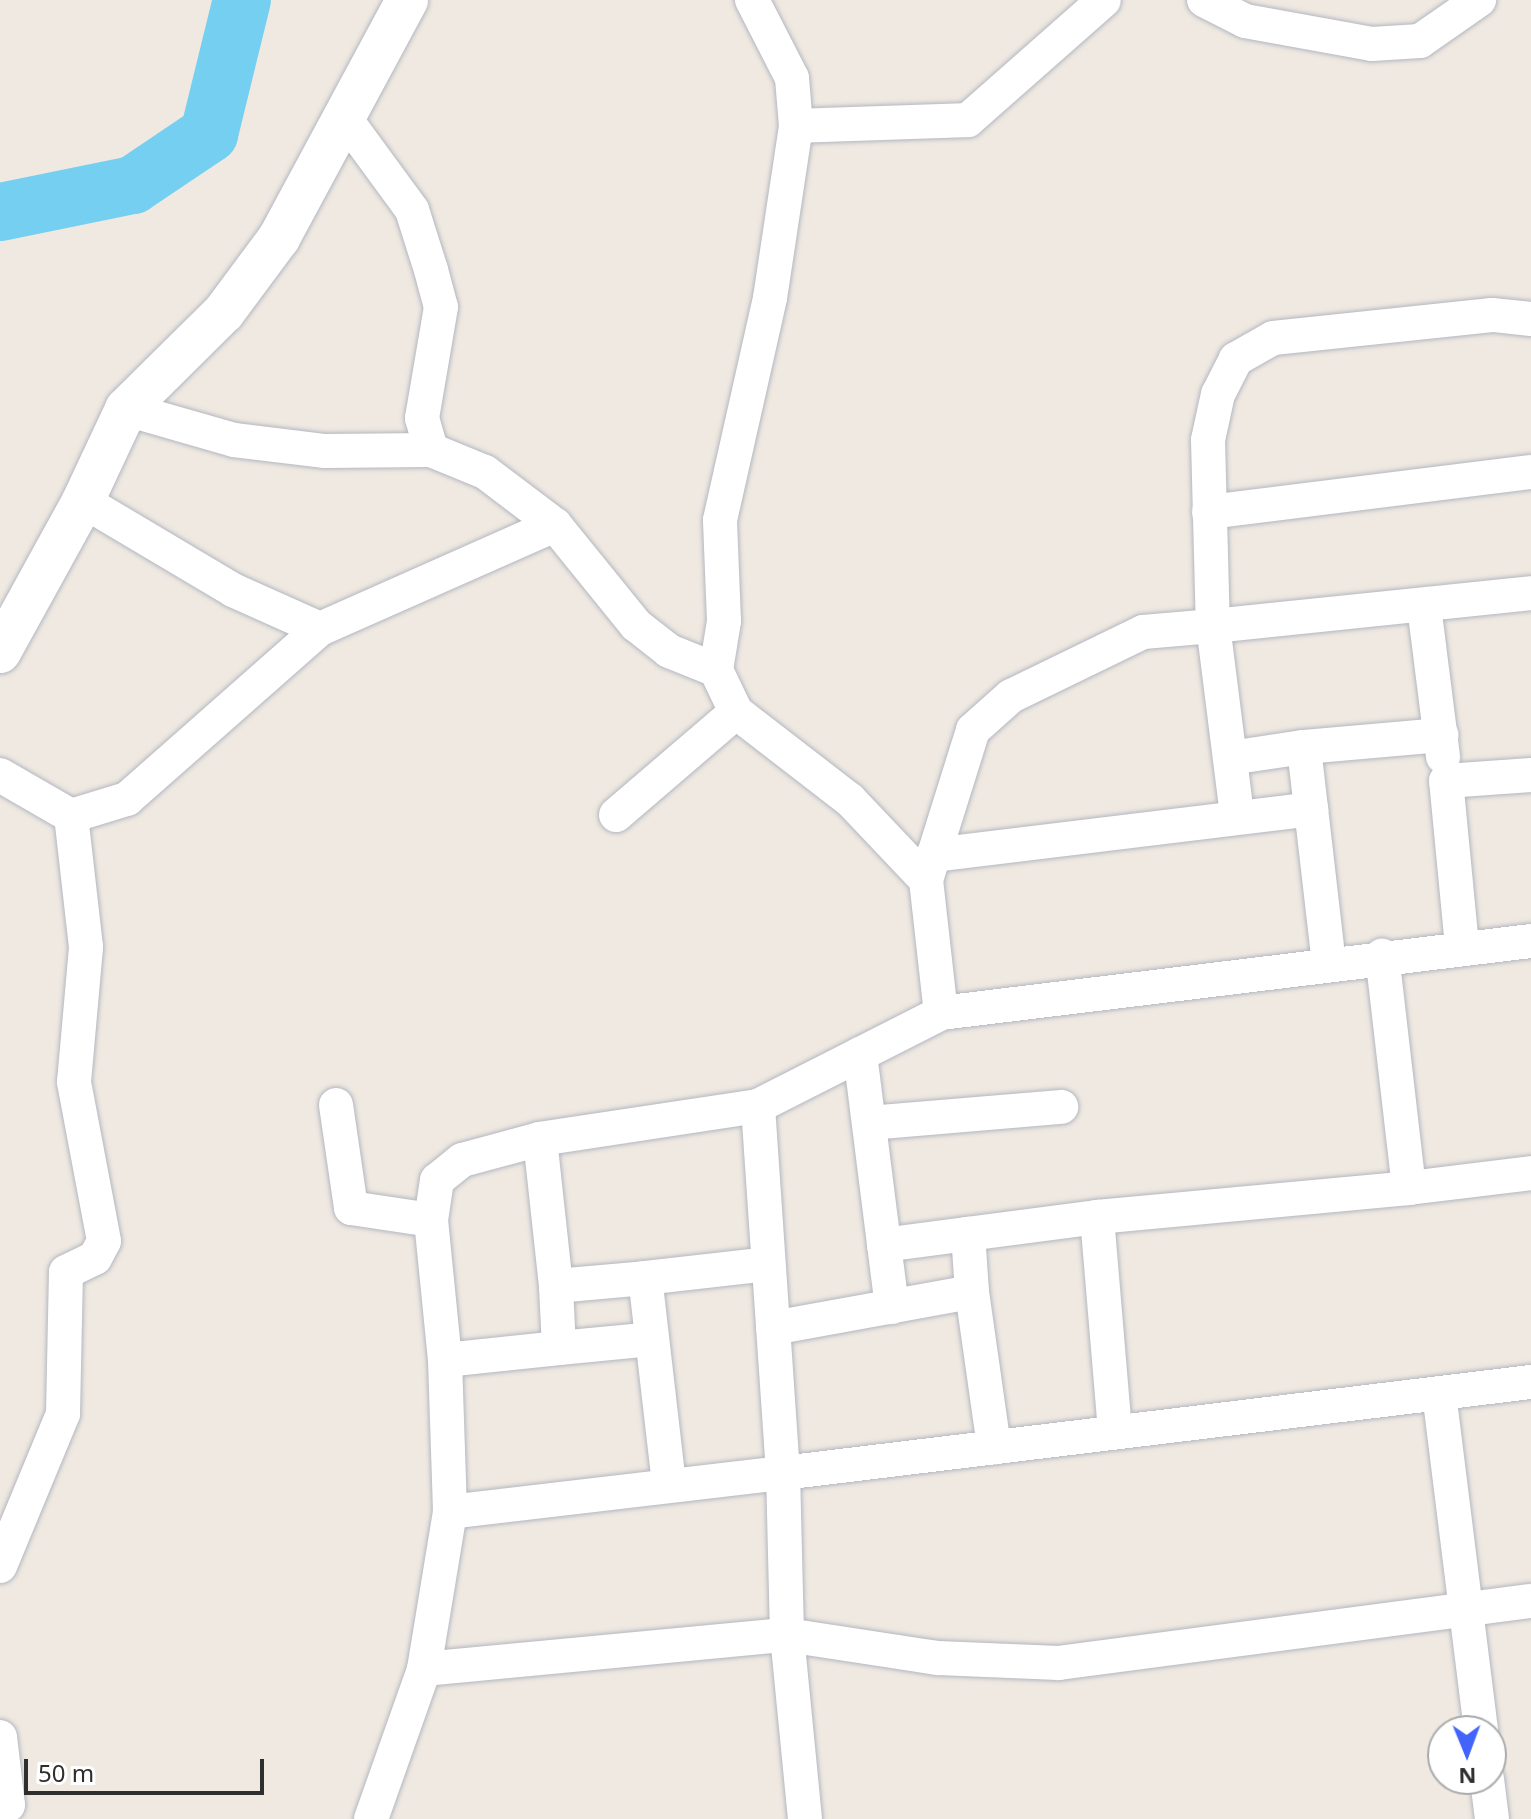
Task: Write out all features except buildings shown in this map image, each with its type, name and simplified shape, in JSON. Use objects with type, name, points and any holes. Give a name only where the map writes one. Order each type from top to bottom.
[{"type":"street","points":[[0,652],[83,501],[126,409],[233,299],[279,238],[407,0]]},
{"type":"street","points":[[752,0],[792,78],[796,126],[770,298],[720,520],[724,621],[716,670],[736,712],[850,800],[929,868]]},
{"type":"street","points":[[796,126],[968,120],[1104,0]]},
{"type":"street","points":[[1204,0],[1245,21],[1372,44],[1420,41],[1479,0]]},
{"type":"street","points":[[344,117],[412,210],[441,307],[422,418],[431,450]]},
{"type":"street","points":[[1237,815],[1213,626],[1208,440],[1218,394],[1236,359],[1273,338],[1492,315],[1531,319]]},
{"type":"street","points":[[126,409],[234,440],[325,451],[431,450],[485,472],[555,525],[636,625],[669,651],[716,670]]},
{"type":"street","points":[[1209,512],[1531,472]]},
{"type":"street","points":[[83,501],[233,590],[320,629]]},
{"type":"street","points":[[0,775],[71,816],[127,799],[320,629],[555,525]]},
{"type":"street","points":[[941,1013],[929,868],[973,730],[1011,696],[1143,632],[1531,593]]},
{"type":"street","points":[[1424,606],[1441,735],[1462,946]]},
{"type":"street","points":[[616,815],[736,712]]},
{"type":"street","points":[[1230,758],[1304,747],[1441,735]]},
{"type":"street","points":[[1304,747],[1329,964]]},
{"type":"street","points":[[1446,781],[1531,775]]},
{"type":"street","points":[[929,868],[1237,815],[1311,809]]},
{"type":"street","points":[[0,1566],[63,1414],[66,1272],[95,1258],[104,1241],[74,1082],[86,947],[71,816]]},
{"type":"street","points":[[371,1819],[424,1669],[450,1512],[445,1360],[431,1220],[437,1180],[462,1160],[540,1139],[758,1106],[941,1013],[1462,946],[1531,941]]},
{"type":"street","points":[[1382,956],[1409,1188]]},
{"type":"street","points":[[860,1054],[892,1307]]},
{"type":"street","points":[[336,1105],[351,1208],[431,1220]]},
{"type":"street","points":[[758,1106],[783,1473],[787,1635],[805,1819]]},
{"type":"street","points":[[869,1123],[1061,1107]]},
{"type":"street","points":[[540,1139],[556,1286],[559,1348]]},
{"type":"street","points":[[884,1245],[1097,1217],[1409,1188],[1531,1173]]},
{"type":"street","points":[[1097,1217],[1115,1432]]},
{"type":"street","points":[[968,1234],[972,1292],[994,1447]]},
{"type":"street","points":[[556,1286],[768,1264]]},
{"type":"street","points":[[645,1278],[669,1484]]},
{"type":"street","points":[[773,1328],[972,1292]]},
{"type":"street","points":[[445,1360],[652,1339]]},
{"type":"street","points":[[450,1512],[1531,1382]]},
{"type":"street","points":[[1439,1393],[1479,1715]]},
{"type":"street","points":[[424,1669],[787,1635],[938,1658],[1059,1663],[1531,1601]]},
{"type":"street","points":[[0,1737],[7,1810]]},
{"type":"street","points":[[1489,1795],[1492,1819]]},
{"type":"waterway","points":[[0,212],[133,185],[209,134],[242,0]]}]
